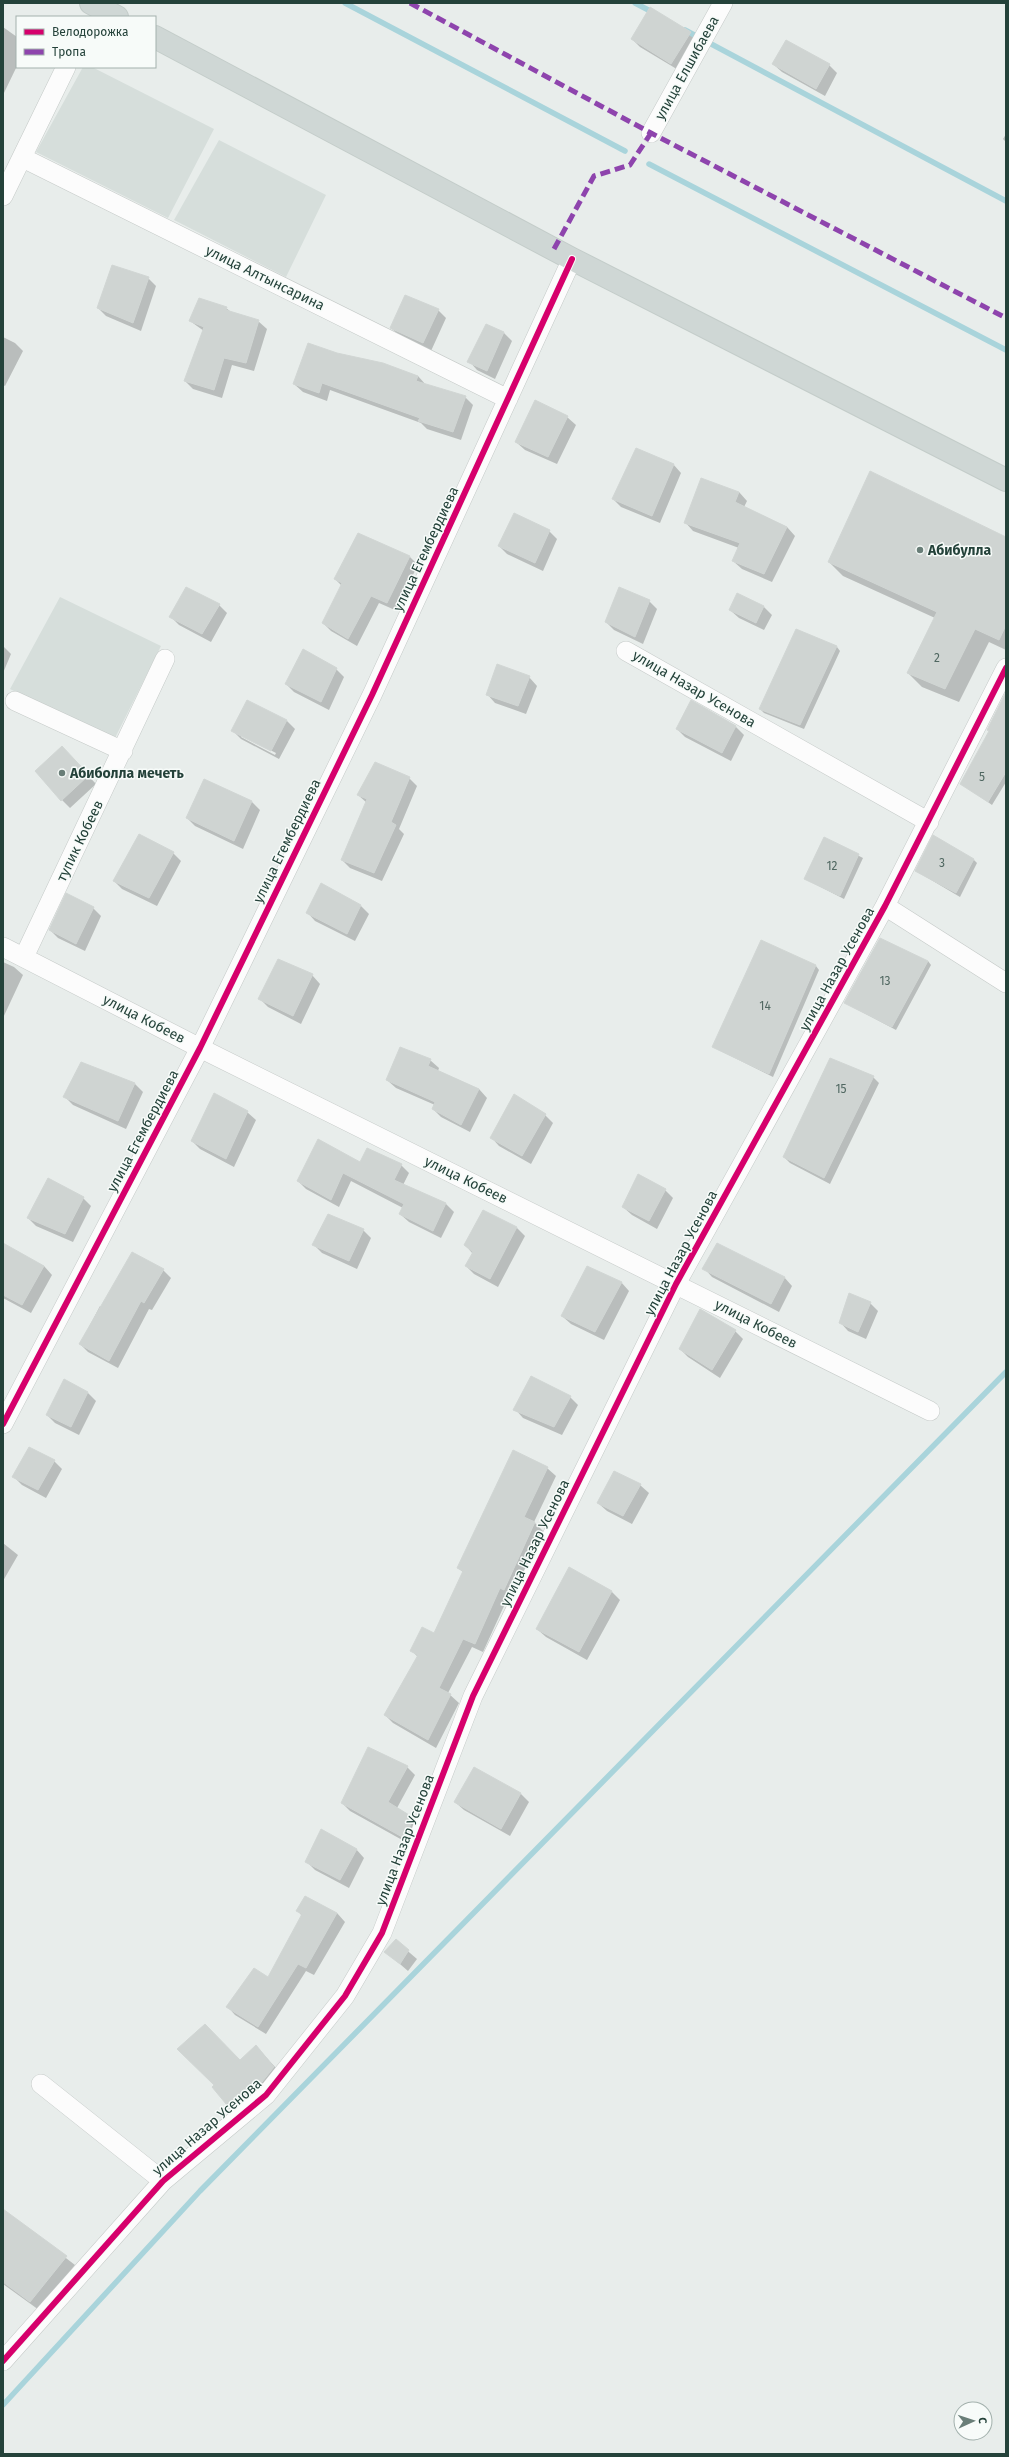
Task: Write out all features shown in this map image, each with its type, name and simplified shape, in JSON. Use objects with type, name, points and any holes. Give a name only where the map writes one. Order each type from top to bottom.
[{"type":"main road","points":[[92,8],[114,16]]},
{"type":"main road","points":[[156,38],[572,259],[1006,480]]},
{"type":"street","name":"улица Елшибаева","points":[[651,133],[723,3]]},
{"type":"street","points":[[3,196],[23,158],[66,68]]},
{"type":"street","name":"улица Алтынсарина","points":[[23,158],[508,399]]},
{"type":"street","name":"улица Егембердиева","points":[[3,1424],[200,1048],[372,695],[572,259]]},
{"type":"street","name":"улица Назар Усенова","points":[[626,651],[929,822]]},
{"type":"street","name":"тупик Кобеев","points":[[24,957],[165,659]]},
{"type":"street","name":"улица Назар Усенова","points":[[3,2361],[163,2180],[266,2095],[345,1996],[382,1933],[473,1696],[676,1284],[885,906],[1006,668]]},
{"type":"street","points":[[15,701],[123,750]]},
{"type":"street","name":"улица Назар Усенова","points":[[885,906],[1006,983]]},
{"type":"street","name":"улица Кобеев","points":[[3,946],[200,1048],[930,1411]]},
{"type":"street","points":[[41,2084],[163,2180]]},
{"type":"shaded area","points":[[82,68],[94,68],[214,129],[168,218],[36,152]]},
{"type":"shaded area","points":[[219,140],[326,195],[286,277],[174,220]]},
{"type":"shaded area","points":[[60,597],[161,646],[114,740],[10,689]]},
{"type":"building","points":[[650,7],[691,32],[671,64],[631,39]]},
{"type":"building","points":[[786,40],[830,64],[816,89],[772,64]]},
{"type":"building","points":[[112,265],[149,277],[133,323],[97,308]]},
{"type":"building","points":[[405,295],[439,309],[423,343],[390,328]]},
{"type":"building","points":[[199,298],[227,307],[226,310],[259,320],[246,363],[224,358],[214,390],[184,381],[204,327],[189,321]]},
{"type":"building","points":[[486,324],[504,332],[487,371],[467,362]]},
{"type":"building","points":[[308,343],[337,353],[383,363],[418,376],[416,381],[466,396],[453,432],[418,421],[420,418],[322,383],[319,393],[293,384]]},
{"type":"building","points":[[535,400],[568,416],[548,457],[515,442]]},
{"type":"building","points":[[636,448],[674,464],[652,516],[612,499]]},
{"type":"building","name":"Абибулла","points":[[870,471],[1006,537],[1006,625],[999,640],[975,629],[945,689],[907,673],[937,612],[828,562]]},
{"type":"building","points":[[701,478],[739,492],[735,502],[787,527],[764,574],[732,561],[740,543],[684,523]]},
{"type":"building","points":[[514,513],[550,530],[535,563],[498,546]]},
{"type":"building","points":[[358,533],[410,556],[387,603],[371,596],[348,639],[322,623],[342,583],[334,579]]},
{"type":"building","points":[[186,587],[220,604],[202,634],[169,617]]},
{"type":"building","points":[[619,587],[650,600],[635,637],[605,622]]},
{"type":"building","points":[[737,593],[764,606],[756,623],[729,610]]},
{"type":"building","points":[[796,629],[837,646],[800,725],[759,709]]},
{"type":"building","points":[[303,649],[337,668],[321,702],[285,684]]},
{"type":"building","points":[[497,664],[530,676],[518,706],[486,695]]},
{"type":"building","points":[[1006,692],[1006,772],[988,802],[960,784],[989,731],[987,730]]},
{"type":"building","points":[[247,700],[287,720],[271,751],[231,731]]},
{"type":"building","points":[[691,700],[736,726],[722,753],[676,729]]},
{"type":"building","name":"Абиболла мечеть","points":[[62,746],[89,775],[61,801],[35,771]]},
{"type":"building","points":[[375,762],[410,777],[391,822],[396,825],[374,873],[341,860],[367,799],[357,795]]},
{"type":"building","points":[[204,779],[252,801],[234,841],[186,818]]},
{"type":"building","points":[[139,834],[174,852],[149,898],[113,881]]},
{"type":"building","points":[[933,835],[974,859],[956,893],[915,871]]},
{"type":"building","points":[[824,837],[859,854],[840,896],[804,879]]},
{"type":"building","points":[[321,883],[361,905],[347,934],[306,913]]},
{"type":"building","points":[[66,893],[94,907],[76,944],[49,930]]},
{"type":"building","points":[[880,938],[928,961],[892,1027],[844,1003]]},
{"type":"building","points":[[761,940],[816,965],[769,1074],[712,1047]]},
{"type":"building","points":[[278,959],[313,974],[293,1016],[258,999]]},
{"type":"building","points":[[400,1047],[431,1059],[428,1066],[479,1089],[461,1125],[432,1109],[435,1102],[386,1080]]},
{"type":"building","points":[[830,1058],[874,1076],[824,1178],[783,1157]]},
{"type":"building","points":[[81,1062],[135,1083],[118,1121],[63,1097]]},
{"type":"building","points":[[214,1093],[248,1111],[226,1159],[191,1141]]},
{"type":"building","points":[[514,1094],[546,1114],[522,1156],[490,1138]]},
{"type":"building","points":[[318,1139],[360,1162],[367,1148],[402,1164],[394,1180],[446,1203],[433,1231],[399,1214],[404,1204],[343,1173],[331,1200],[297,1181]]},
{"type":"building","points":[[638,1174],[666,1189],[649,1221],[622,1207]]},
{"type":"building","points":[[48,1178],[84,1197],[65,1234],[27,1218]]},
{"type":"building","points":[[483,1210],[517,1227],[490,1279],[465,1266],[473,1252],[464,1245]]},
{"type":"building","points":[[328,1214],[364,1229],[349,1261],[312,1245]]},
{"type":"building","points":[[3,1243],[44,1266],[22,1305],[3,1295]]},
{"type":"building","points":[[717,1243],[785,1277],[771,1304],[702,1269]]},
{"type":"building","points":[[132,1252],[164,1269],[144,1303],[141,1301],[109,1361],[79,1344]]},
{"type":"building","points":[[587,1266],[622,1282],[595,1332],[561,1316]]},
{"type":"building","points":[[849,1293],[871,1302],[858,1332],[839,1323]]},
{"type":"building","points":[[700,1309],[736,1330],[712,1370],[679,1349]]},
{"type":"building","points":[[531,1376],[571,1396],[554,1427],[513,1410]]},
{"type":"building","points":[[64,1379],[88,1392],[71,1427],[46,1415]]},
{"type":"building","points":[[29,1447],[55,1460],[38,1490],[12,1477]]},
{"type":"building","points":[[513,1450],[548,1467],[524,1517],[535,1522],[504,1590],[500,1588],[475,1644],[463,1639],[439,1688],[451,1694],[428,1740],[384,1715],[418,1655],[410,1651],[422,1627],[434,1633],[463,1571],[457,1568]]},
{"type":"building","points":[[614,1471],[641,1484],[623,1516],[597,1503]]},
{"type":"building","points":[[569,1567],[612,1591],[579,1652],[536,1629]]},
{"type":"building","points":[[368,1747],[408,1766],[388,1802],[414,1818],[404,1838],[341,1803]]},
{"type":"building","points":[[474,1767],[521,1793],[501,1829],[454,1802]]},
{"type":"building","points":[[321,1829],[357,1849],[340,1880],[305,1862]]},
{"type":"building","points":[[305,1896],[337,1913],[306,1968],[298,1964],[258,2027],[226,2007],[254,1968],[268,1977],[302,1914],[296,1911]]},
{"type":"building","points":[[396,1939],[409,1950],[400,1964],[384,1952]]},
{"type":"building","points":[[205,2024],[240,2060],[256,2045],[274,2067],[258,2087],[231,2110],[212,2087],[214,2085],[177,2049]]},
{"type":"building","points":[[3,2209],[67,2256],[30,2302],[3,2282]]},
{"type":"waterway","points":[[345,3],[625,151]]},
{"type":"waterway","points":[[635,3],[654,13]]},
{"type":"waterway","points":[[685,30],[1006,201]]},
{"type":"waterway","points":[[649,164],[1006,350]]},
{"type":"waterway","points":[[3,2405],[200,2191],[1006,1372]]},
{"type":"marked path","points":[[410,3],[651,133],[1006,318]]},
{"type":"marked path","points":[[554,249],[594,176],[630,165],[651,133]]},
{"type":"cycle path","points":[[3,1424],[200,1048],[372,695],[572,259]]},
{"type":"cycle path","points":[[3,2361],[163,2181],[266,2095],[345,1996],[382,1933],[473,1696],[676,1284],[885,906],[1006,668]]},
{"type":"place","name":"Абибулла","points":[[920,550]]},
{"type":"place","name":"Абиболла мечеть","points":[[62,773]]}]
